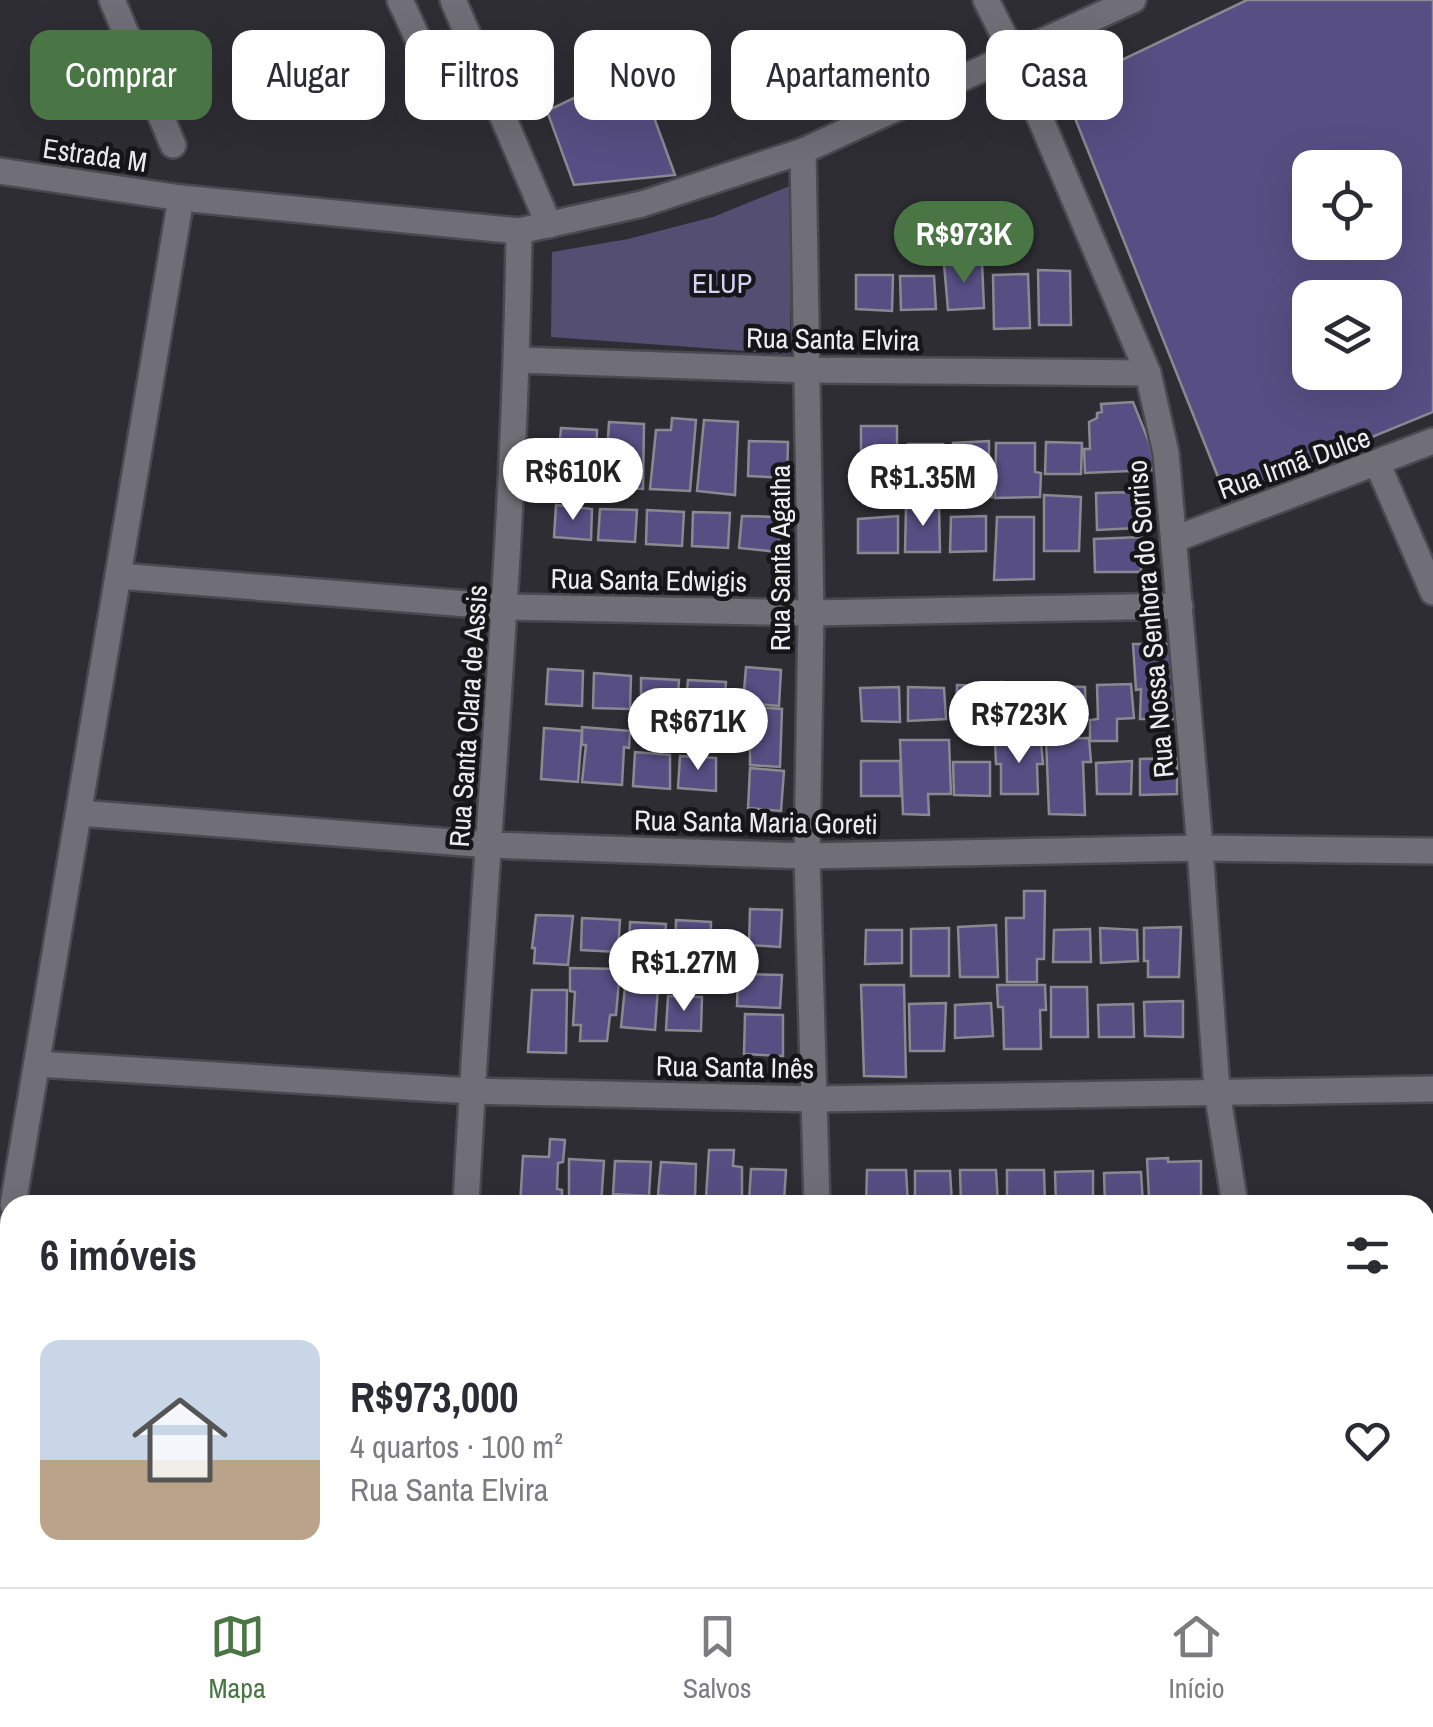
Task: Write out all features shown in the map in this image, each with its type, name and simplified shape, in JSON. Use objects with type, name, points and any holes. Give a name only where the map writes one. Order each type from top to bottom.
[{"type":"street","points":[[112,0],[174,145]]},
{"type":"street","points":[[400,0],[414,30]]},
{"type":"street","name":"Rua Nossa Senhora do Sorriso","points":[[986,0],[1002,30]]},
{"type":"street","name":"Estrada M","points":[[1067,30],[1133,0]]},
{"type":"street","points":[[464,3],[549,225]]},
{"type":"street","name":"Estrada M","points":[[0,172],[180,198],[519,231],[642,204],[803,151],[986,67]]},
{"type":"street","name":"Rua Nossa Senhora do Sorriso","points":[[1042,120],[1148,372],[1166,452],[1217,1091],[1233,1195]]},
{"type":"street","name":"Rua Santa Agatha","points":[[803,151],[811,613],[806,856],[816,1195]]},
{"type":"street","points":[[15,1195],[180,198]]},
{"type":"street","name":"Rua Santa Clara de Assis","points":[[467,1195],[505,607],[518,360],[519,231]]},
{"type":"street","name":"Rua Santa Elvira","points":[[518,360],[808,370],[1148,372]]},
{"type":"street","name":"Rua Irmã Dulce","points":[[1175,540],[1433,441]]},
{"type":"street","points":[[1378,465],[1433,592]]},
{"type":"street","name":"Rua Santa Edwigis","points":[[118,576],[505,607],[811,613],[1180,606]]},
{"type":"street","name":"Rua Santa Maria Goreti","points":[[78,813],[490,846],[806,856],[1200,848],[1433,852]]},
{"type":"street","name":"Rua Santa Inês","points":[[36,1064],[472,1091],[816,1099],[1433,1088]]},
{"type":"green space","name":"ELUP","points":[[792,185],[790,354],[551,337],[552,252],[628,239],[713,217]]},
{"type":"building","points":[[1247,0],[1433,0],[1433,412],[1226,497],[1076,120],[1123,120],[1123,59]]},
{"type":"building","points":[[574,98],[574,120],[655,120],[675,175],[574,185],[550,120],[554,120],[554,108]]},
{"type":"building","points":[[982,262],[984,308],[948,310],[944,264]]},
{"type":"building","points":[[1038,270],[1070,271],[1071,325],[1039,325]]},
{"type":"building","points":[[1028,274],[1030,328],[994,329],[993,275]]},
{"type":"building","points":[[856,275],[893,275],[892,311],[856,309]]},
{"type":"building","points":[[900,276],[934,276],[936,309],[901,310]]},
{"type":"building","points":[[1133,402],[1149,442],[1152,470],[1085,473],[1084,449],[1090,449],[1089,422],[1102,412],[1101,404]]},
{"type":"building","points":[[672,418],[696,420],[690,491],[650,489],[656,430],[671,430]]},
{"type":"building","points":[[704,420],[738,422],[735,495],[697,491]]},
{"type":"building","points":[[609,422],[644,424],[643,489],[605,487]]},
{"type":"building","points":[[861,426],[897,426],[897,478],[861,479]]},
{"type":"building","points":[[561,428],[597,430],[596,464],[558,462]]},
{"type":"building","points":[[749,441],[788,442],[787,478],[748,476]]},
{"type":"building","points":[[989,441],[992,497],[943,497],[945,472],[953,472],[953,443]]},
{"type":"building","points":[[1046,442],[1082,443],[1081,474],[1045,474]]},
{"type":"building","points":[[996,443],[1035,443],[1035,472],[1041,473],[1040,497],[995,498]]},
{"type":"building","points":[[908,444],[943,444],[942,476],[907,477]]},
{"type":"building","points":[[1136,492],[1137,528],[1097,530],[1096,493]]},
{"type":"building","points":[[1044,495],[1081,497],[1079,551],[1044,551]]},
{"type":"building","points":[[556,505],[592,509],[591,540],[554,537]]},
{"type":"building","points":[[939,506],[940,552],[905,552],[906,507]]},
{"type":"building","points":[[600,509],[637,510],[635,542],[598,540]]},
{"type":"building","points":[[647,510],[684,512],[682,546],[646,544]]},
{"type":"building","points":[[693,512],[730,513],[728,548],[692,546]]},
{"type":"building","points":[[742,516],[780,517],[779,552],[739,548]]},
{"type":"building","points":[[898,516],[898,553],[858,553],[858,519]]},
{"type":"building","points":[[986,516],[986,551],[950,552],[951,517]]},
{"type":"building","points":[[997,517],[1034,517],[1034,579],[994,580]]},
{"type":"building","points":[[1141,537],[1141,572],[1095,572],[1094,539]]},
{"type":"building","points":[[1133,644],[1177,644],[1177,719],[1140,719],[1141,689],[1136,690]]},
{"type":"building","points":[[746,667],[781,670],[779,706],[743,703]]},
{"type":"building","points":[[548,669],[583,671],[582,706],[546,704]]},
{"type":"building","points":[[594,673],[631,676],[630,709],[593,708]]},
{"type":"building","points":[[641,678],[679,680],[677,712],[641,710]]},
{"type":"building","points":[[688,680],[726,682],[722,737],[682,735]]},
{"type":"building","points":[[1002,682],[1039,688],[1040,719],[1002,718]]},
{"type":"building","points":[[1131,684],[1134,718],[1117,719],[1117,741],[1090,741],[1090,720],[1098,719],[1097,685]]},
{"type":"building","points":[[957,685],[991,686],[991,718],[956,718]]},
{"type":"building","points":[[1049,686],[1085,687],[1086,719],[1049,718]]},
{"type":"building","points":[[899,687],[900,722],[862,721],[860,688]]},
{"type":"building","points":[[908,687],[944,688],[946,719],[908,721]]},
{"type":"building","points":[[725,705],[782,709],[780,767],[750,765],[750,745],[722,744]]},
{"type":"building","points":[[582,727],[630,731],[629,748],[624,747],[622,785],[582,782],[586,745],[582,745]]},
{"type":"building","points":[[544,728],[582,731],[578,782],[541,779]]},
{"type":"building","points":[[1089,738],[1091,762],[1083,762],[1085,815],[1049,814],[1046,739]]},
{"type":"building","points":[[900,740],[949,740],[951,794],[928,794],[929,815],[903,814]]},
{"type":"building","points":[[995,742],[1041,742],[1043,764],[1037,764],[1038,794],[1001,794],[1001,764],[996,764]]},
{"type":"building","points":[[635,752],[670,755],[670,789],[633,786]]},
{"type":"building","points":[[680,756],[716,758],[716,791],[678,788]]},
{"type":"building","points":[[1177,758],[1177,794],[1140,795],[1140,759]]},
{"type":"building","points":[[861,761],[900,761],[901,796],[861,796]]},
{"type":"building","points":[[1132,761],[1131,794],[1097,794],[1096,763]]},
{"type":"building","points":[[953,762],[990,762],[990,796],[954,795]]},
{"type":"building","points":[[750,768],[784,771],[781,811],[748,808]]},
{"type":"building","points":[[1024,891],[1045,891],[1044,959],[1037,959],[1037,982],[1007,982],[1006,918],[1024,918]]},
{"type":"building","points":[[750,909],[782,910],[780,947],[749,945]]},
{"type":"building","points":[[536,915],[573,916],[568,965],[534,963]]},
{"type":"building","points":[[582,918],[620,920],[618,952],[581,950]]},
{"type":"building","points":[[676,920],[711,922],[710,956],[675,956]]},
{"type":"building","points":[[630,922],[666,924],[664,954],[629,953]]},
{"type":"building","points":[[996,925],[998,977],[960,977],[958,927]]},
{"type":"building","points":[[1181,927],[1179,977],[1148,977],[1144,928]]},
{"type":"building","points":[[949,928],[949,976],[911,976],[911,929]]},
{"type":"building","points":[[1100,928],[1137,930],[1138,961],[1101,963]]},
{"type":"building","points":[[1090,929],[1091,962],[1053,962],[1054,930]]},
{"type":"building","points":[[866,930],[902,930],[902,963],[865,964]]},
{"type":"building","points":[[570,968],[620,969],[616,1015],[610,1015],[607,1041],[580,1041],[581,1025],[573,1025],[575,992],[570,991]]},
{"type":"building","points":[[738,974],[782,975],[780,1008],[737,1006]]},
{"type":"building","points":[[861,985],[904,985],[906,1077],[864,1076]]},
{"type":"building","points":[[997,985],[1045,985],[1046,1010],[1040,1010],[1041,1049],[1004,1049],[1003,1007],[998,1007]]},
{"type":"building","points":[[625,987],[658,988],[655,1030],[621,1027]]},
{"type":"building","points":[[1051,987],[1087,987],[1088,1037],[1051,1037]]},
{"type":"building","points":[[532,990],[567,990],[566,1053],[528,1052]]},
{"type":"building","points":[[668,996],[702,997],[701,1031],[666,1030]]},
{"type":"building","points":[[1183,1001],[1183,1037],[1145,1036],[1144,1002]]},
{"type":"building","points":[[946,1003],[944,1051],[910,1051],[909,1004]]},
{"type":"building","points":[[991,1003],[993,1036],[955,1038],[955,1005]]},
{"type":"building","points":[[1133,1004],[1134,1037],[1099,1037],[1098,1005]]},
{"type":"building","points":[[745,1014],[783,1015],[783,1056],[744,1054]]},
{"type":"building","points":[[550,1139],[565,1140],[563,1162],[558,1163],[557,1189],[562,1190],[562,1195],[521,1195],[523,1156],[549,1157]]},
{"type":"building","points":[[709,1150],[734,1150],[733,1166],[742,1167],[742,1195],[706,1195]]},
{"type":"building","points":[[569,1159],[604,1161],[602,1195],[569,1195]]},
{"type":"building","points":[[1147,1159],[1201,1161],[1201,1195],[1149,1195]]},
{"type":"building","points":[[615,1161],[651,1162],[649,1195],[613,1194]]},
{"type":"building","points":[[661,1162],[696,1164],[695,1195],[658,1195]]},
{"type":"building","points":[[751,1169],[786,1170],[784,1195],[749,1195]]},
{"type":"building","points":[[867,1170],[906,1170],[907,1195],[866,1195]]},
{"type":"building","points":[[960,1170],[996,1170],[997,1195],[961,1195]]},
{"type":"building","points":[[1007,1170],[1044,1170],[1045,1195],[1007,1195]]},
{"type":"building","points":[[915,1171],[950,1171],[951,1195],[915,1195]]},
{"type":"building","points":[[1093,1171],[1093,1195],[1056,1195],[1055,1172]]},
{"type":"building","points":[[1141,1172],[1142,1195],[1105,1195],[1104,1173]]}]
